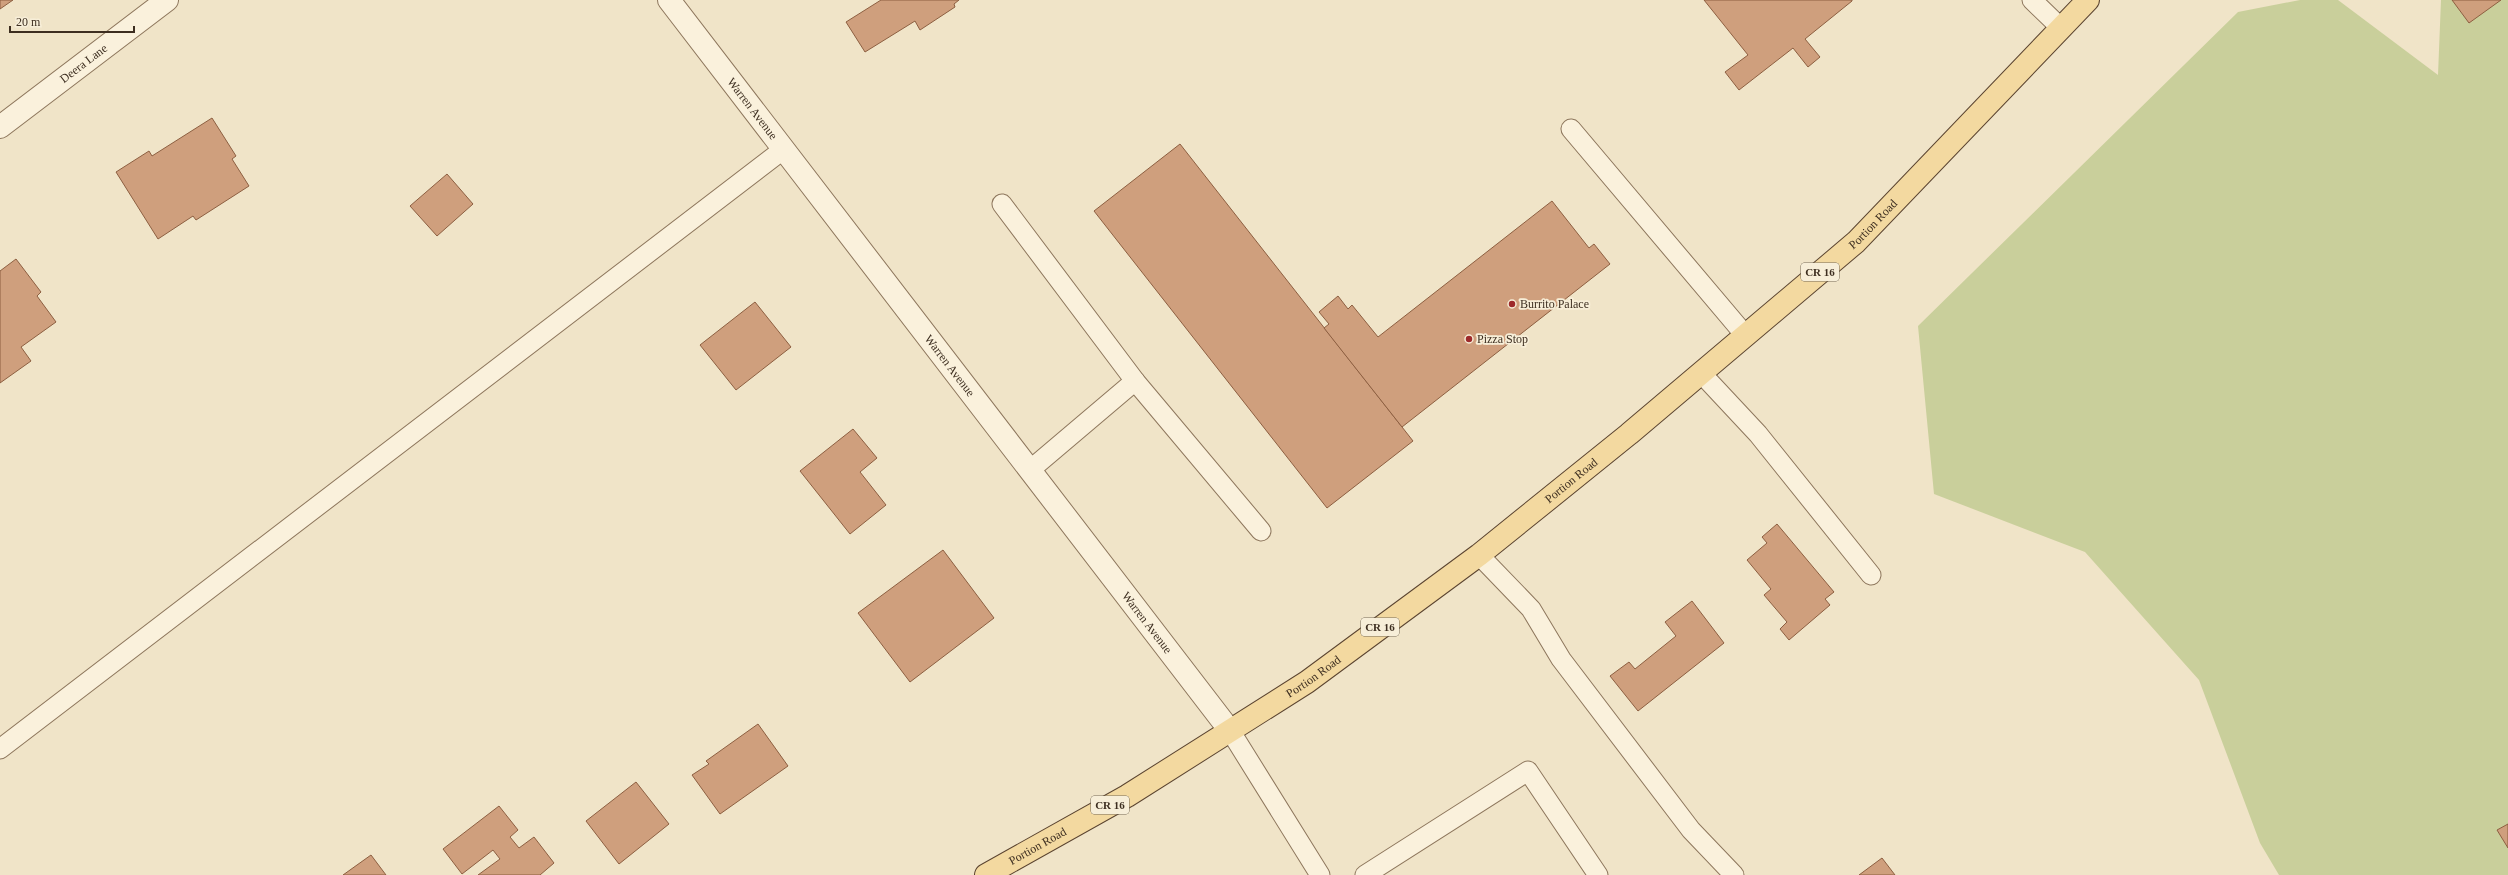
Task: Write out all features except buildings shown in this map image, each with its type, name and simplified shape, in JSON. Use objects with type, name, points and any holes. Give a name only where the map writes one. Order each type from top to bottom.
[{"type":"main road","name":"Portion Road","points":[[986,875],[1131,793],[1231,732],[1307,682],[1479,555],[1856,242],[2088,0]]},
{"type":"street","name":"Deera Lane","points":[[0,127],[167,0]]},
{"type":"street","name":"Warren Avenue","points":[[669,0],[1231,732]]},
{"type":"lane","points":[[2032,0],[2061,28]]},
{"type":"lane","points":[[1571,129],[1745,335]]},
{"type":"lane","points":[[0,749],[784,149]]},
{"type":"lane","points":[[1002,204],[1135,381],[1261,530]]},
{"type":"lane","points":[[1700,373],[1758,434],[1871,575]]},
{"type":"lane","points":[[1030,470],[1135,381]]},
{"type":"lane","points":[[1479,555],[1531,609],[1561,659],[1686,824],[1734,875]]},
{"type":"lane","points":[[1231,732],[1320,875]]},
{"type":"lane","points":[[1365,875],[1528,771],[1598,875]]},
{"type":"green space","points":[[2300,0],[2338,0],[2438,75],[2441,0],[2508,0],[2508,875],[2279,875],[2260,843],[2199,680],[2085,552],[1934,494],[1918,326],[2238,12]]},
{"type":"place","name":"Burrito Palace","points":[[1512,304]]},
{"type":"place","name":"Pizza Stop","points":[[1469,339]]}]
